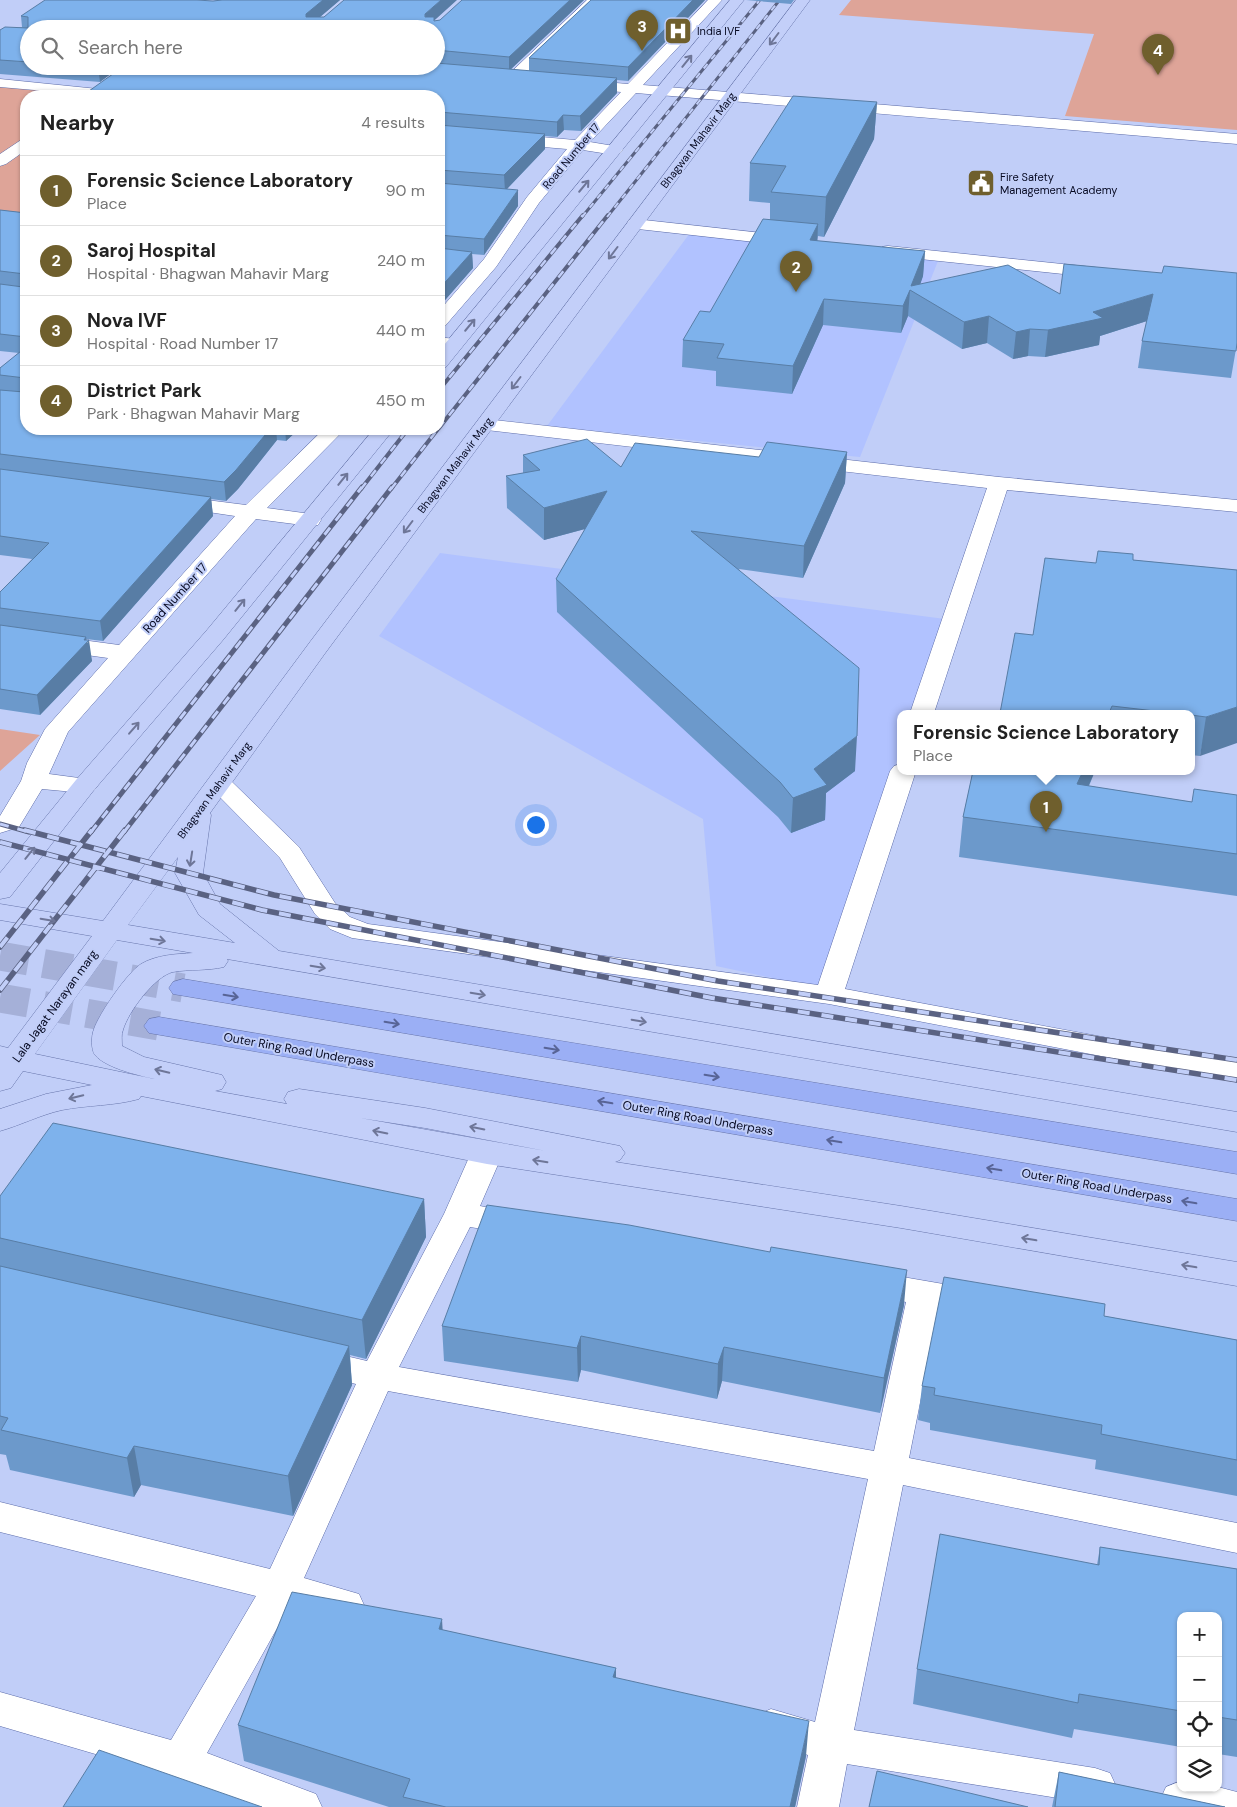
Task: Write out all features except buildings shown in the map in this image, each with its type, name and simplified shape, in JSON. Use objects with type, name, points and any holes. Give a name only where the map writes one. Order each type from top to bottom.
[{"type":"highway","points":[[183,988],[1237,1163]]},
{"type":"highway","name":"Outer Ring Road Underpass","points":[[159,1026],[1237,1210]]},
{"type":"main road","points":[[446,344],[519,266],[737,0]]},
{"type":"main road","name":"Bhagwan Mahavir Marg","points":[[110,931],[803,0]]},
{"type":"main road","points":[[0,891],[85,785],[215,635],[379,435]]},
{"type":"main road","points":[[198,811],[189,873],[208,909],[273,960]]},
{"type":"main road","points":[[0,912],[273,960],[1237,1122]]},
{"type":"main road","name":"Lala Jagat Narayan marg","points":[[6,1065],[110,931]]},
{"type":"main road","points":[[273,960],[176,963],[150,971],[131,991],[108,1030],[107,1050],[135,1064],[242,1090],[424,1118],[597,1151],[779,1182],[901,1217]]},
{"type":"main road","points":[[6,1065],[159,1090],[487,1152],[901,1217],[1237,1274]]},
{"type":"main road","points":[[0,1121],[17,1112],[83,1095],[159,1090]]},
{"type":"street","points":[[513,78],[596,0]]},
{"type":"street","name":"Road Number 17","points":[[445,315],[490,263],[526,200],[715,0]]},
{"type":"street","points":[[494,76],[533,80]]},
{"type":"street","points":[[101,90],[113,82]]},
{"type":"street","points":[[562,82],[1237,139]]},
{"type":"street","points":[[0,83],[60,90]]},
{"type":"street","points":[[445,134],[615,150]]},
{"type":"street","points":[[526,200],[571,202]]},
{"type":"street","points":[[635,224],[808,243]]},
{"type":"street","points":[[867,249],[1122,275]]},
{"type":"street","points":[[471,261],[519,266]]},
{"type":"street","points":[[485,425],[999,483],[1237,506]]},
{"type":"street","name":"Road Number 17","points":[[0,825],[10,821],[34,781],[40,763],[57,729],[251,512],[329,435]]},
{"type":"street","points":[[923,710],[999,483]]},
{"type":"street","points":[[155,499],[310,520]]},
{"type":"street","points":[[0,636],[126,653]]},
{"type":"street","points":[[829,995],[902,775]]},
{"type":"street","points":[[34,781],[85,785]]},
{"type":"street","points":[[219,783],[290,853],[325,908],[340,923],[362,932],[829,995],[1237,1072]]},
{"type":"street","points":[[181,1761],[281,1587],[377,1376],[460,1214],[487,1152]]},
{"type":"street","points":[[460,1214],[547,1229]]},
{"type":"street","points":[[838,1278],[1003,1306]]},
{"type":"street","points":[[818,1807],[925,1293]]},
{"type":"street","points":[[290,1356],[377,1376],[888,1468],[1237,1538]]},
{"type":"street","points":[[0,1517],[281,1587],[376,1614]]},
{"type":"street","points":[[0,1709],[181,1761],[301,1807]]},
{"type":"street","points":[[736,1717],[831,1744],[1227,1807]]},
{"type":"shaded area","points":[[851,0],[1237,0],[1237,130],[1065,116],[1094,34],[839,15]]},
{"type":"shaded area","points":[[0,81],[91,90],[20,90],[20,222],[0,220]]},
{"type":"shaded area","points":[[690,233],[938,261],[860,457],[547,426]]},
{"type":"shaded area","points":[[440,553],[945,619],[914,710],[897,710],[897,760],[820,988],[716,966],[703,819],[379,636]]},
{"type":"shaded area","points":[[0,729],[40,735],[0,771]]},
{"type":"tunnel","points":[[0,956],[183,988]]},
{"type":"tunnel","points":[[0,998],[159,1026]]},
{"type":"railway","points":[[582,217],[759,1]]},
{"type":"railway","points":[[607,217],[778,2]]},
{"type":"railway","points":[[445,383],[583,215]]},
{"type":"railway","points":[[445,420],[608,215]]},
{"type":"railway","points":[[361,489],[403,435]]},
{"type":"railway","points":[[391,489],[433,435]]},
{"type":"railway","points":[[91,832],[362,487]]},
{"type":"railway","points":[[124,832],[392,487]]},
{"type":"railway","points":[[0,824],[29,832]]},
{"type":"railway","points":[[24,830],[80,845]]},
{"type":"railway","points":[[80,845],[92,830]]},
{"type":"railway","points":[[108,852],[125,830]]},
{"type":"railway","points":[[0,842],[69,860]]},
{"type":"railway","points":[[69,860],[80,845]]},
{"type":"railway","points":[[80,845],[108,852]]},
{"type":"railway","points":[[96,867],[108,852]]},
{"type":"railway","points":[[108,852],[274,895],[718,981],[1237,1060]]},
{"type":"railway","points":[[0,947],[69,860]]},
{"type":"railway","points":[[69,860],[96,867]]},
{"type":"railway","points":[[0,990],[96,867]]},
{"type":"railway","points":[[96,867],[262,910],[712,998],[1237,1080]]},
{"type":"place","name":"India IVF","points":[[678,31]]},
{"type":"place","name":"Nova IVF","points":[[642,51]]},
{"type":"place","name":"District Park","points":[[1158,75]]},
{"type":"place","name":"Fire Safety Management Academy","points":[[981,183]]},
{"type":"place","name":"Saroj Hospital","points":[[796,292]]},
{"type":"place","name":"Forensic Science Laboratory","points":[[1046,832]]}]
